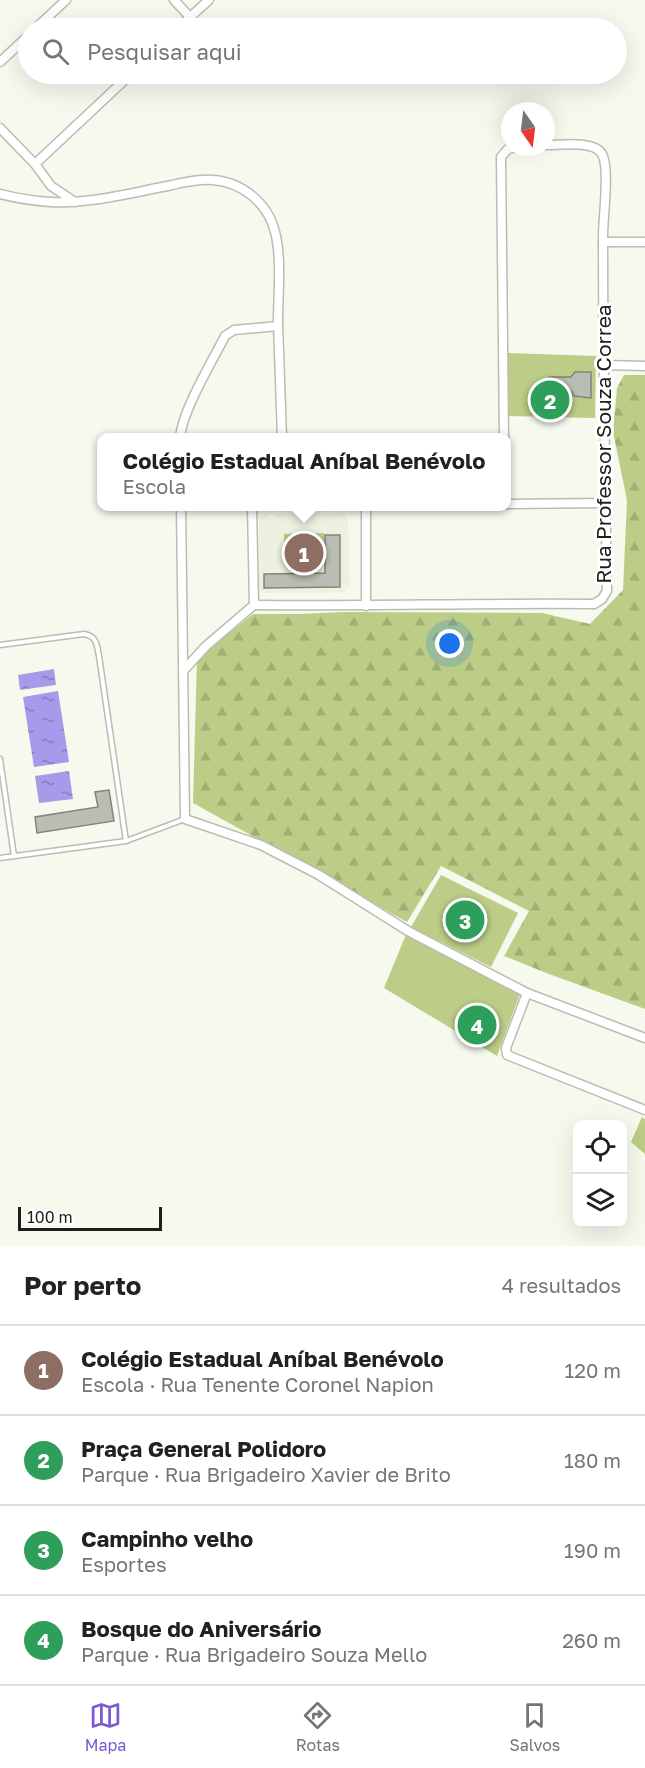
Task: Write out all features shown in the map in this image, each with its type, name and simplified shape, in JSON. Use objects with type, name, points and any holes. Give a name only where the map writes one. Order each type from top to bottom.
[{"type":"street","points":[[47,18],[66,0]]},
{"type":"street","points":[[174,0],[190,17],[209,0]]},
{"type":"street","points":[[0,63],[18,46]]},
{"type":"street","points":[[35,164],[120,84]]},
{"type":"street","points":[[0,128],[35,164],[51,186],[76,202]]},
{"type":"street","name":"Rua Professor Souza Correa","points":[[254,605],[594,604],[602,599],[607,591],[603,365],[605,166],[597,148],[584,145],[555,146]]},
{"type":"street","points":[[502,156],[504,433]]},
{"type":"street","points":[[0,194],[40,201],[76,202],[198,180],[213,180],[226,182],[244,190],[263,206],[275,229],[278,245],[282,433]]},
{"type":"street","points":[[40,201],[46,196],[51,186]]},
{"type":"street","points":[[603,242],[645,242]]},
{"type":"street","points":[[180,433],[188,408],[225,336],[234,330],[278,326]]},
{"type":"street","points":[[603,365],[645,366]]},
{"type":"street","points":[[511,504],[606,503]]},
{"type":"street","points":[[181,511],[185,819],[261,845],[319,875],[417,936],[527,993],[645,1038]]},
{"type":"street","points":[[184,670],[206,646],[254,605],[252,511]]},
{"type":"street","points":[[366,511],[366,606]]},
{"type":"street","points":[[527,993],[506,1048],[507,1055],[645,1110]]},
{"type":"lane","points":[[0,645],[84,634],[95,639],[126,841]]},
{"type":"lane","points":[[0,759],[14,856]]},
{"type":"lane","points":[[0,858],[126,841],[185,819]]},
{"type":"shaded area","points":[[344,513],[348,519],[350,587],[344,592],[263,593],[259,590],[259,517],[265,515],[273,518],[276,514]]},
{"type":"green space","points":[[505,353],[596,356],[595,418],[505,416]]},
{"type":"green space","points":[[624,375],[645,375],[645,1009],[504,956],[529,911],[441,866],[407,922],[193,803],[197,659],[253,614],[542,613],[590,624],[623,590],[627,500],[613,432],[617,388]]},
{"type":"green space","points":[[324,533],[325,556],[285,557],[284,534]]},
{"type":"green space","points":[[441,875],[518,913],[491,967],[411,927]]},
{"type":"green space","points":[[407,932],[520,994],[497,1056],[384,988]]},
{"type":"green space","points":[[642,1117],[645,1119],[645,1154],[631,1142]]},
{"type":"water","points":[[54,669],[56,685],[20,690],[18,675]]},
{"type":"water","points":[[58,691],[69,762],[34,767],[23,697]]},
{"type":"water","points":[[69,771],[73,799],[39,803],[35,776]]},
{"type":"building","points":[[575,372],[591,372],[591,398],[574,396],[571,391],[549,391],[549,377],[571,377]]},
{"type":"building","points":[[325,535],[340,535],[340,587],[264,588],[264,574],[325,573]]},
{"type":"building","points":[[109,790],[114,821],[37,833],[35,817],[98,807],[95,792]]},
{"type":"place","name":"Praça General Polidoro","points":[[550,400]]},
{"type":"place","name":"Colégio Estadual Aníbal Benévolo","points":[[304,553]]},
{"type":"place","name":"Campinho velho","points":[[465,920]]},
{"type":"place","name":"Bosque do Aniversário","points":[[477,1025]]}]
